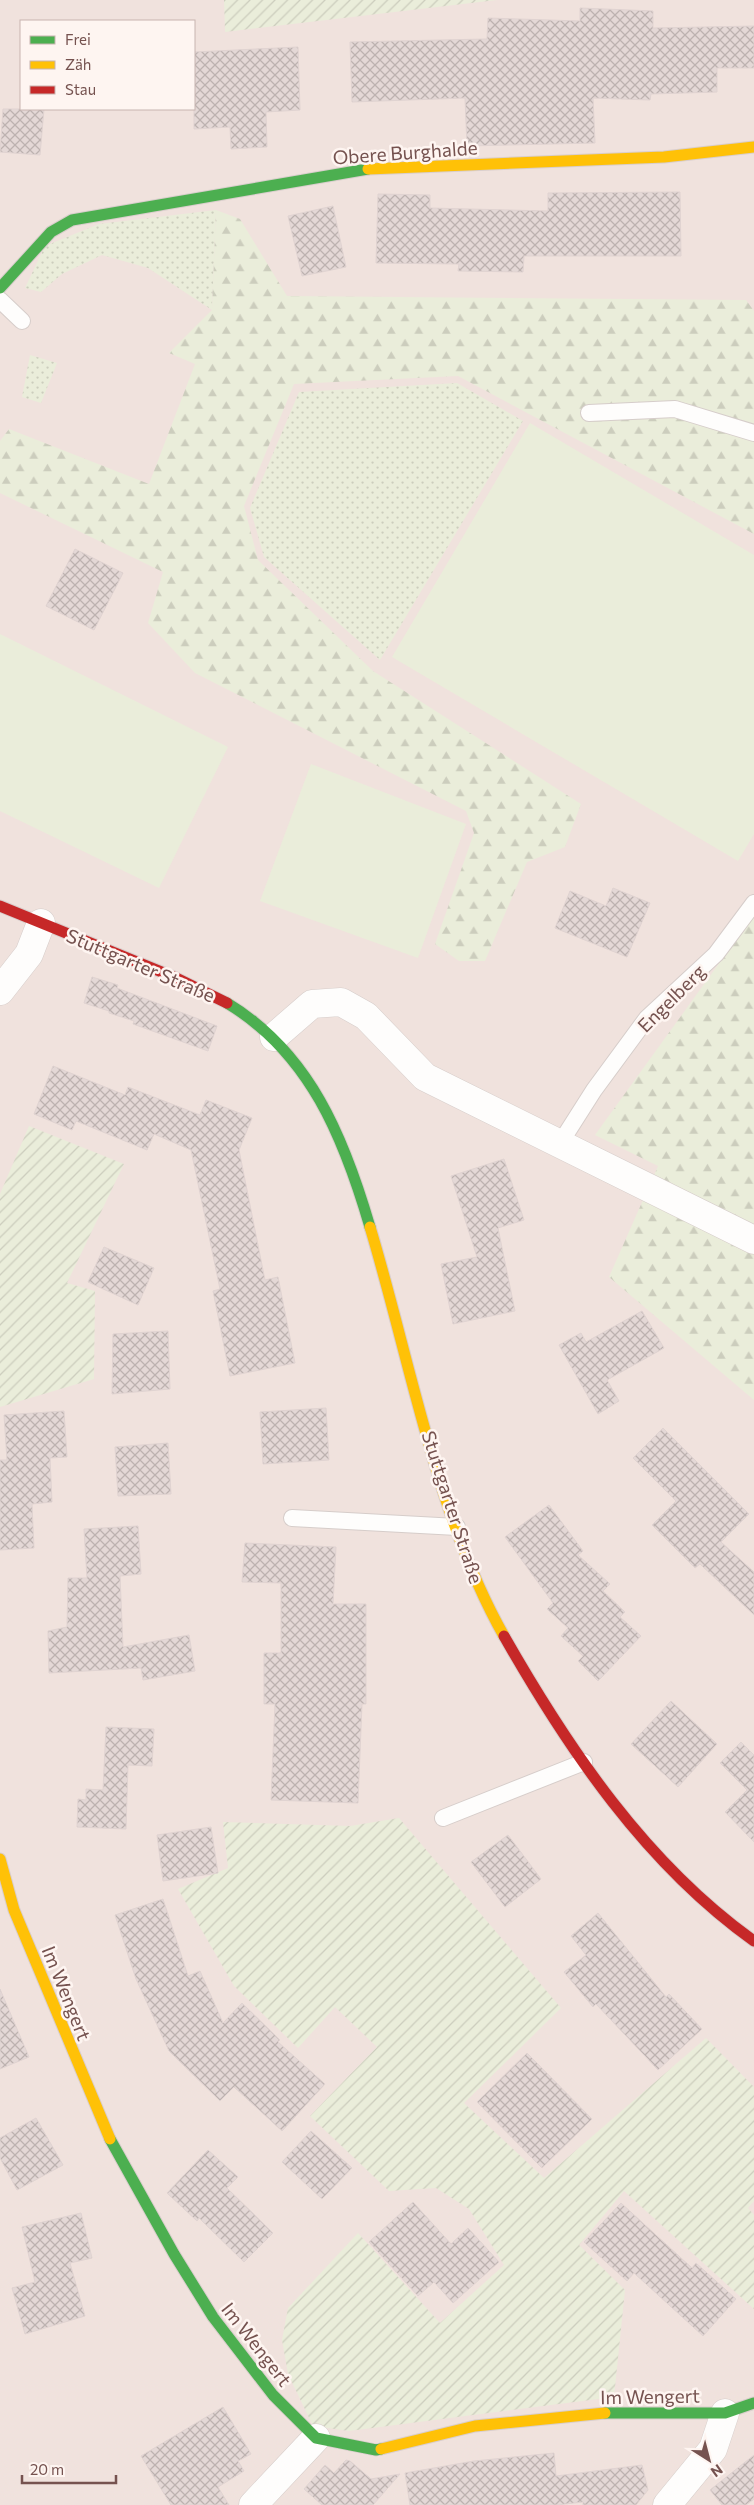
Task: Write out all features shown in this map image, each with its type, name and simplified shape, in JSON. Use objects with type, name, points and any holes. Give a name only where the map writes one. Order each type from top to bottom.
[{"type":"street","name":"Obere Burghalde","points":[[0,288],[51,232],[72,220],[359,169],[664,157],[754,146]]},
{"type":"street","name":"Stuttgarter Straße","points":[[0,906],[200,988],[238,1008],[274,1037],[306,1077],[333,1126],[358,1190],[386,1281],[446,1496],[480,1588],[523,1669],[584,1762],[628,1821],[708,1907],[754,1941]]},
{"type":"street","points":[[0,991],[29,954],[42,923]]},
{"type":"street","points":[[274,1037],[312,1004],[341,1002],[366,1016],[425,1077],[754,1240]]},
{"type":"street","name":"Im Wengert","points":[[0,1859],[14,1910],[108,2135],[174,2254],[213,2317],[273,2395],[316,2438],[376,2450],[475,2426],[610,2412],[725,2413],[754,2403]]},
{"type":"street","points":[[667,2505],[713,2449],[725,2413]]},
{"type":"street","points":[[253,2505],[316,2438]]},
{"type":"lane","points":[[0,300],[22,322]]},
{"type":"lane","points":[[589,413],[675,409],[754,433]]},
{"type":"lane","name":"Engelberg","points":[[559,1145],[594,1090],[647,1018],[716,954],[754,904]]},
{"type":"lane","points":[[292,1518],[457,1527]]},
{"type":"lane","points":[[443,1818],[584,1762]]},
{"type":"shaded area","points":[[0,0],[754,0],[754,2505],[0,2505]]},
{"type":"green space","points":[[224,0],[497,0],[225,32]]},
{"type":"green space","points":[[216,210],[212,310],[148,268],[102,255],[62,274],[41,292],[25,288],[45,246],[99,224]]},
{"type":"green space","points":[[216,210],[240,219],[287,296],[746,300],[754,311],[754,534],[458,376],[294,384],[244,506],[258,560],[373,671],[581,804],[565,847],[527,862],[485,961],[459,961],[435,944],[474,833],[466,811],[195,673],[148,623],[163,572],[0,493],[0,441],[9,429],[149,484],[195,364],[169,353],[212,310]]},
{"type":"green space","points":[[30,355],[57,363],[41,403],[22,397]]},
{"type":"green space","points":[[457,383],[523,421],[380,660],[264,557],[250,508],[299,392]]},
{"type":"green space","points":[[530,423],[754,555],[754,834],[738,861],[392,657]]},
{"type":"green space","points":[[0,634],[228,747],[159,888],[0,811]]},
{"type":"green space","points":[[311,764],[466,824],[418,958],[260,901]]},
{"type":"green space","points":[[754,915],[754,1400],[609,1277],[658,1166],[595,1135]]},
{"type":"green space","points":[[29,1126],[124,1164],[67,1283],[95,1291],[94,1379],[0,1407],[0,1194]]},
{"type":"green space","points":[[399,1818],[561,2008],[464,2103],[544,2178],[706,2038],[754,2087],[754,2201],[748,2208],[754,2215],[754,2309],[624,2191],[579,2245],[625,2290],[614,2397],[349,2431],[313,2426],[288,2374],[282,2340],[288,2308],[358,2233],[440,2323],[504,2265],[469,2209],[436,2188],[389,2191],[310,2116],[377,2047],[335,2007],[298,2048],[234,1986],[178,1889],[228,1868],[223,1822],[350,1826]]},
{"type":"building","points":[[580,8],[653,11],[653,28],[754,26],[754,68],[717,68],[717,92],[651,94],[650,100],[593,98],[595,143],[467,146],[465,98],[352,102],[350,42],[487,39],[488,18],[580,21]]},
{"type":"building","points":[[298,47],[300,110],[266,112],[267,147],[231,149],[230,127],[194,129],[195,52]]},
{"type":"building","points":[[3,109],[44,110],[40,155],[0,152]]},
{"type":"building","points":[[680,192],[681,256],[524,256],[523,272],[458,271],[459,264],[376,263],[378,194],[430,195],[430,208],[548,211],[548,193]]},
{"type":"building","points":[[333,206],[346,267],[302,276],[288,216]]},
{"type":"building","points":[[75,549],[123,573],[94,630],[46,606]]},
{"type":"building","points":[[613,888],[650,903],[627,957],[555,928],[570,891],[606,906]]},
{"type":"building","points":[[92,977],[118,985],[117,988],[217,1026],[208,1051],[133,1024],[134,1021],[84,1003]]},
{"type":"building","points":[[53,1066],[125,1095],[128,1087],[200,1115],[206,1100],[252,1118],[239,1150],[265,1280],[278,1277],[295,1363],[230,1376],[213,1291],[220,1289],[191,1150],[154,1134],[147,1150],[76,1121],[72,1130],[34,1114]]},
{"type":"building","points":[[504,1159],[524,1220],[498,1228],[515,1311],[453,1324],[441,1264],[477,1257],[451,1176]]},
{"type":"building","points":[[104,1247],[154,1268],[138,1305],[88,1282]]},
{"type":"building","points":[[642,1311],[664,1348],[607,1380],[619,1401],[598,1414],[559,1345],[581,1333],[586,1342]]},
{"type":"building","points":[[168,1331],[170,1389],[112,1394],[113,1334]]},
{"type":"building","points":[[326,1408],[329,1460],[263,1464],[260,1412]]},
{"type":"building","points":[[64,1411],[67,1457],[50,1458],[52,1502],[32,1504],[34,1548],[0,1550],[0,1460],[7,1460],[4,1415]]},
{"type":"building","points":[[663,1428],[749,1514],[721,1542],[754,1572],[754,1615],[700,1564],[695,1568],[652,1525],[676,1501],[633,1458]]},
{"type":"building","points":[[168,1443],[171,1494],[118,1496],[115,1447]]},
{"type":"building","points":[[549,1505],[583,1551],[578,1555],[610,1584],[603,1591],[625,1612],[620,1617],[641,1636],[598,1681],[578,1661],[583,1656],[561,1636],[568,1628],[547,1609],[553,1603],[505,1537]]},
{"type":"building","points":[[138,1526],[141,1574],[120,1576],[123,1647],[189,1635],[195,1671],[143,1680],[141,1668],[49,1673],[48,1631],[67,1627],[68,1578],[87,1578],[84,1529]]},
{"type":"building","points":[[245,1543],[336,1547],[333,1604],[366,1604],[366,1704],[362,1704],[358,1803],[271,1800],[275,1704],[264,1704],[264,1653],[281,1653],[281,1583],[242,1582]]},
{"type":"building","points":[[671,1701],[717,1744],[678,1787],[631,1744]]},
{"type":"building","points":[[106,1727],[154,1729],[152,1766],[128,1765],[126,1829],[77,1827],[78,1799],[86,1800],[86,1789],[103,1790]]},
{"type":"building","points":[[741,1742],[754,1755],[754,1842],[725,1812],[747,1790],[720,1763]]},
{"type":"building","points":[[211,1827],[218,1873],[163,1881],[157,1835]]},
{"type":"building","points":[[508,1835],[541,1879],[505,1907],[471,1862]]},
{"type":"building","points":[[163,1899],[188,1976],[200,1971],[223,2023],[242,2003],[280,2040],[278,2042],[325,2084],[282,2131],[234,2087],[220,2101],[169,2051],[136,1979],[115,1915]]},
{"type":"building","points":[[598,1913],[666,1997],[669,1994],[702,2029],[658,2070],[596,2004],[593,2007],[564,1972],[586,1955],[571,1936]]},
{"type":"building","points":[[0,1989],[29,2057],[0,2069]]},
{"type":"building","points":[[527,2053],[592,2119],[542,2168],[477,2102]]},
{"type":"building","points":[[36,2118],[63,2165],[17,2190],[0,2158],[0,2138]]},
{"type":"building","points":[[311,2131],[352,2168],[322,2199],[282,2162]]},
{"type":"building","points":[[208,2150],[238,2177],[227,2188],[273,2233],[244,2262],[199,2218],[197,2221],[167,2193]]},
{"type":"building","points":[[413,2202],[451,2244],[468,2228],[499,2262],[453,2303],[434,2282],[418,2296],[369,2242]]},
{"type":"building","points":[[621,2203],[692,2268],[696,2263],[736,2299],[703,2336],[634,2273],[627,2281],[584,2242]]},
{"type":"building","points":[[81,2213],[92,2258],[70,2263],[85,2316],[25,2334],[12,2288],[35,2282],[22,2227]]},
{"type":"building","points":[[223,2407],[251,2454],[238,2461],[244,2471],[218,2487],[229,2505],[171,2505],[141,2456]]},
{"type":"building","points":[[554,2453],[556,2476],[642,2465],[648,2490],[636,2505],[583,2505],[583,2502],[557,2505],[410,2505],[405,2473],[474,2461]]},
{"type":"building","points":[[754,2455],[754,2499],[746,2505],[722,2505],[710,2490]]},
{"type":"building","points":[[346,2460],[350,2461],[371,2479],[400,2474],[373,2505],[322,2505],[304,2489],[325,2465],[334,2473]]},
{"type":"traffic: fast","points":[[0,288],[51,232],[72,220],[368,169]]},
{"type":"traffic: fast","points":[[227,1003],[256,1023],[281,1047],[302,1072],[320,1100],[348,1161],[370,1227]]},
{"type":"traffic: fast","points":[[110,2139],[174,2254],[213,2317],[273,2395],[316,2438],[376,2450],[381,2449]]},
{"type":"traffic: fast","points":[[605,2413],[725,2413],[754,2403]]},
{"type":"traffic: slow","points":[[368,169],[664,157],[754,147]]},
{"type":"traffic: slow","points":[[370,1227],[442,1489],[480,1589],[504,1636]]},
{"type":"traffic: slow","points":[[0,1859],[14,1910],[110,2139]]},
{"type":"traffic: slow","points":[[381,2449],[475,2426],[605,2413]]},
{"type":"traffic: jam","points":[[0,906],[174,977],[227,1003]]},
{"type":"traffic: jam","points":[[504,1636],[555,1721],[613,1802],[645,1841],[679,1877],[715,1910],[754,1941]]}]
